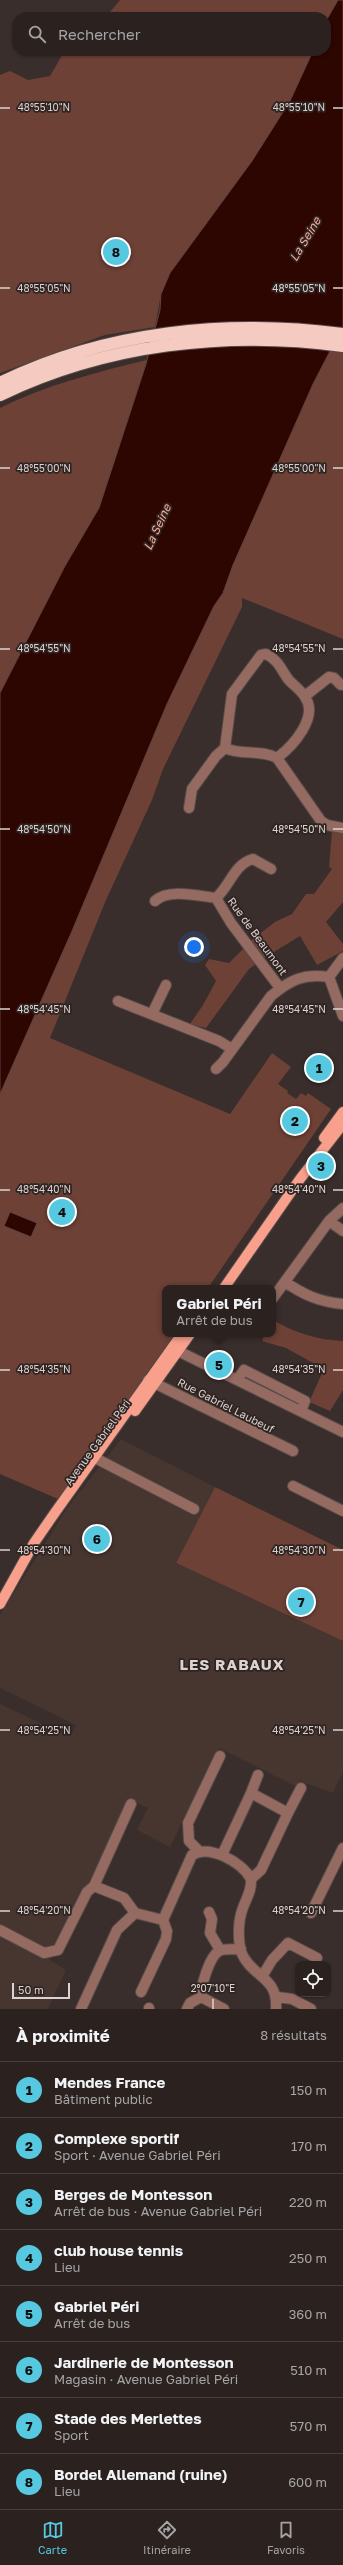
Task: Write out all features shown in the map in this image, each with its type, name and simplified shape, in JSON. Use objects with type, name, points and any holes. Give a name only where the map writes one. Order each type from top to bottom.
[{"type":"highway","points":[[0,383],[64,358],[142,338],[234,328],[284,328],[343,334]]},
{"type":"highway","points":[[0,396],[71,368],[121,354],[164,345],[259,339],[306,341],[343,346]]},
{"type":"main road","points":[[300,1179],[310,1158],[343,1112]]},
{"type":"main road","points":[[226,1285],[241,1260],[300,1179],[343,1124]]},
{"type":"main road","points":[[219,1285],[241,1260]]},
{"type":"main road","name":"Avenue Gabriel Péri","points":[[23,1565],[154,1382],[175,1349],[181,1337]]},
{"type":"main road","points":[[175,1349],[184,1337]]},
{"type":"main road","name":"Avenue Gabriel Péri","points":[[175,1349],[187,1337]]},
{"type":"main road","name":"Avenue Gabriel Péri","points":[[0,1604],[54,1514],[154,1382]]},
{"type":"street","points":[[189,808],[192,789],[216,756],[225,748],[232,694],[261,655],[266,654],[272,657],[297,690],[305,696],[310,711],[309,719],[285,753],[277,758]]},
{"type":"street","points":[[305,696],[329,677],[334,678],[341,685]]},
{"type":"street","points":[[225,748],[232,751],[270,754],[277,758],[321,821],[327,825],[343,828]]},
{"type":"street","name":"Rue de Beaumont","points":[[216,898],[241,865],[247,861],[253,859],[271,869]]},
{"type":"street","name":"Rue de Beaumont","points":[[155,901],[166,895],[173,894],[216,898]]},
{"type":"street","name":"Rue de Beaumont","points":[[216,898],[231,923],[280,988]]},
{"type":"street","points":[[329,977],[343,958]]},
{"type":"street","points":[[216,1069],[271,996],[280,988],[296,979],[312,974],[329,977]]},
{"type":"street","points":[[329,977],[343,1016]]},
{"type":"street","points":[[152,1014],[166,985]]},
{"type":"street","points":[[118,1001],[152,1014],[232,1049]]},
{"type":"street","points":[[276,1294],[329,1221],[343,1208]]},
{"type":"street","points":[[329,1221],[343,1231]]},
{"type":"street","points":[[285,1282],[300,1293],[314,1299],[343,1304]]},
{"type":"street","points":[[175,1349],[343,1432]]},
{"type":"street","points":[[237,1380],[244,1370],[305,1401],[301,1411]]},
{"type":"street","name":"Rue Gabriel Laubeuf","points":[[154,1382],[293,1451]]},
{"type":"street","points":[[99,1460],[194,1509]]},
{"type":"street","points":[[293,1486],[343,1511]]},
{"type":"street","points":[[199,1851],[189,1841],[188,1823],[220,1756]]},
{"type":"street","points":[[222,1855],[258,1775]]},
{"type":"street","points":[[276,2009],[276,1991],[263,1975],[249,1965],[240,1949],[241,1914],[250,1893],[251,1879],[261,1870],[288,1812],[302,1788]]},
{"type":"street","points":[[251,1793],[288,1812]]},
{"type":"street","points":[[0,1930],[44,1953],[58,1950],[87,1892],[94,1886],[131,1804]]},
{"type":"street","points":[[310,1913],[339,1868],[343,1848]]},
{"type":"street","points":[[141,1992],[166,1940],[167,1931],[163,1920],[192,1855],[199,1851],[208,1850],[222,1855],[251,1879]]},
{"type":"street","points":[[94,1886],[124,1898],[135,1913],[163,1920]]},
{"type":"street","points":[[209,1912],[212,1919],[210,1934],[220,1950]]},
{"type":"street","points":[[81,2009],[117,1930],[135,1913]]},
{"type":"street","points":[[263,1975],[272,1960],[288,1943],[317,1958]]},
{"type":"street","points":[[201,1997],[202,1984],[216,1954],[220,1950],[240,1949]]},
{"type":"street","points":[[187,2009],[190,2003],[201,1997]]},
{"type":"street","points":[[201,1997],[224,2009]]},
{"type":"street","points":[[277,1997],[292,1999],[311,2009]]},
{"type":"shaded area","points":[[120,0],[338,0],[331,12],[110,12]]},
{"type":"shaded area","points":[[62,56],[311,56],[290,101],[252,161],[170,273],[161,294],[155,327],[105,335],[0,373],[0,75],[10,71],[28,80],[50,76]]},
{"type":"shaded area","points":[[343,326],[343,639],[242,598],[242,607],[163,769],[152,800],[106,900],[50,1038],[230,1114],[272,1053],[291,1067],[278,1084],[288,1091],[287,1093],[296,1099],[301,1093],[306,1096],[308,1093],[331,1109],[210,1285],[162,1285],[162,1337],[173,1337],[58,1499],[0,1474],[0,1094],[72,931],[167,704],[214,606],[223,593],[233,565],[313,384]]},
{"type":"shaded area","points":[[147,360],[99,508],[65,566],[0,693],[0,408],[35,392],[91,374]]},
{"type":"shaded area","points":[[332,831],[343,831],[343,902],[326,922],[343,944],[343,951],[317,965],[300,936],[264,958],[250,941],[275,922],[292,914],[306,894],[314,894],[332,869],[329,867]]},
{"type":"shaded area","points":[[244,948],[256,964],[249,969],[206,1028],[190,1024],[203,1005],[216,981],[205,965],[209,959],[229,963]]},
{"type":"shaded area","points":[[276,1322],[290,1329],[307,1335],[343,1341],[343,1390],[330,1411],[309,1402],[324,1369],[286,1348],[262,1341],[264,1337],[276,1337]]},
{"type":"shaded area","points":[[121,1439],[215,1487],[176,1563],[343,1641],[343,1772],[333,1793],[300,1781],[297,1787],[219,1748],[170,1847],[137,1830],[148,1808],[130,1800],[50,1960],[66,1970],[48,2009],[0,2009],[0,1704],[70,1737],[76,1725],[0,1688],[0,1615],[68,1507]]},
{"type":"shaded area","points":[[215,1487],[343,1550],[343,1641],[176,1563]]},
{"type":"water","name":"La Seine","points":[[338,0],[343,0],[343,326],[313,384],[233,565],[223,593],[214,606],[167,704],[72,931],[0,1094],[0,693],[65,566],[99,508],[146,364],[160,310],[161,294],[170,273],[252,161],[290,101],[311,56],[331,56],[331,12]]},
{"type":"water","points":[[10,1212],[37,1223],[31,1237],[4,1226]]},
{"type":"place","name":"Bordel Allemand (ruine)","points":[[116,252]]},
{"type":"place","name":"Mendes France","points":[[319,1068]]},
{"type":"place","name":"Complexe sportif","points":[[295,1121]]},
{"type":"place","name":"Berges de Montesson","points":[[321,1166]]},
{"type":"place","name":"club house tennis","points":[[62,1212]]},
{"type":"place","name":"Gabriel Péri","points":[[219,1365]]},
{"type":"place","name":"Jardinerie de Montesson","points":[[97,1539]]},
{"type":"place","name":"Stade des Merlettes","points":[[301,1602]]},
{"type":"district","name":"LES RABAUX","points":[[232,1664]]}]
